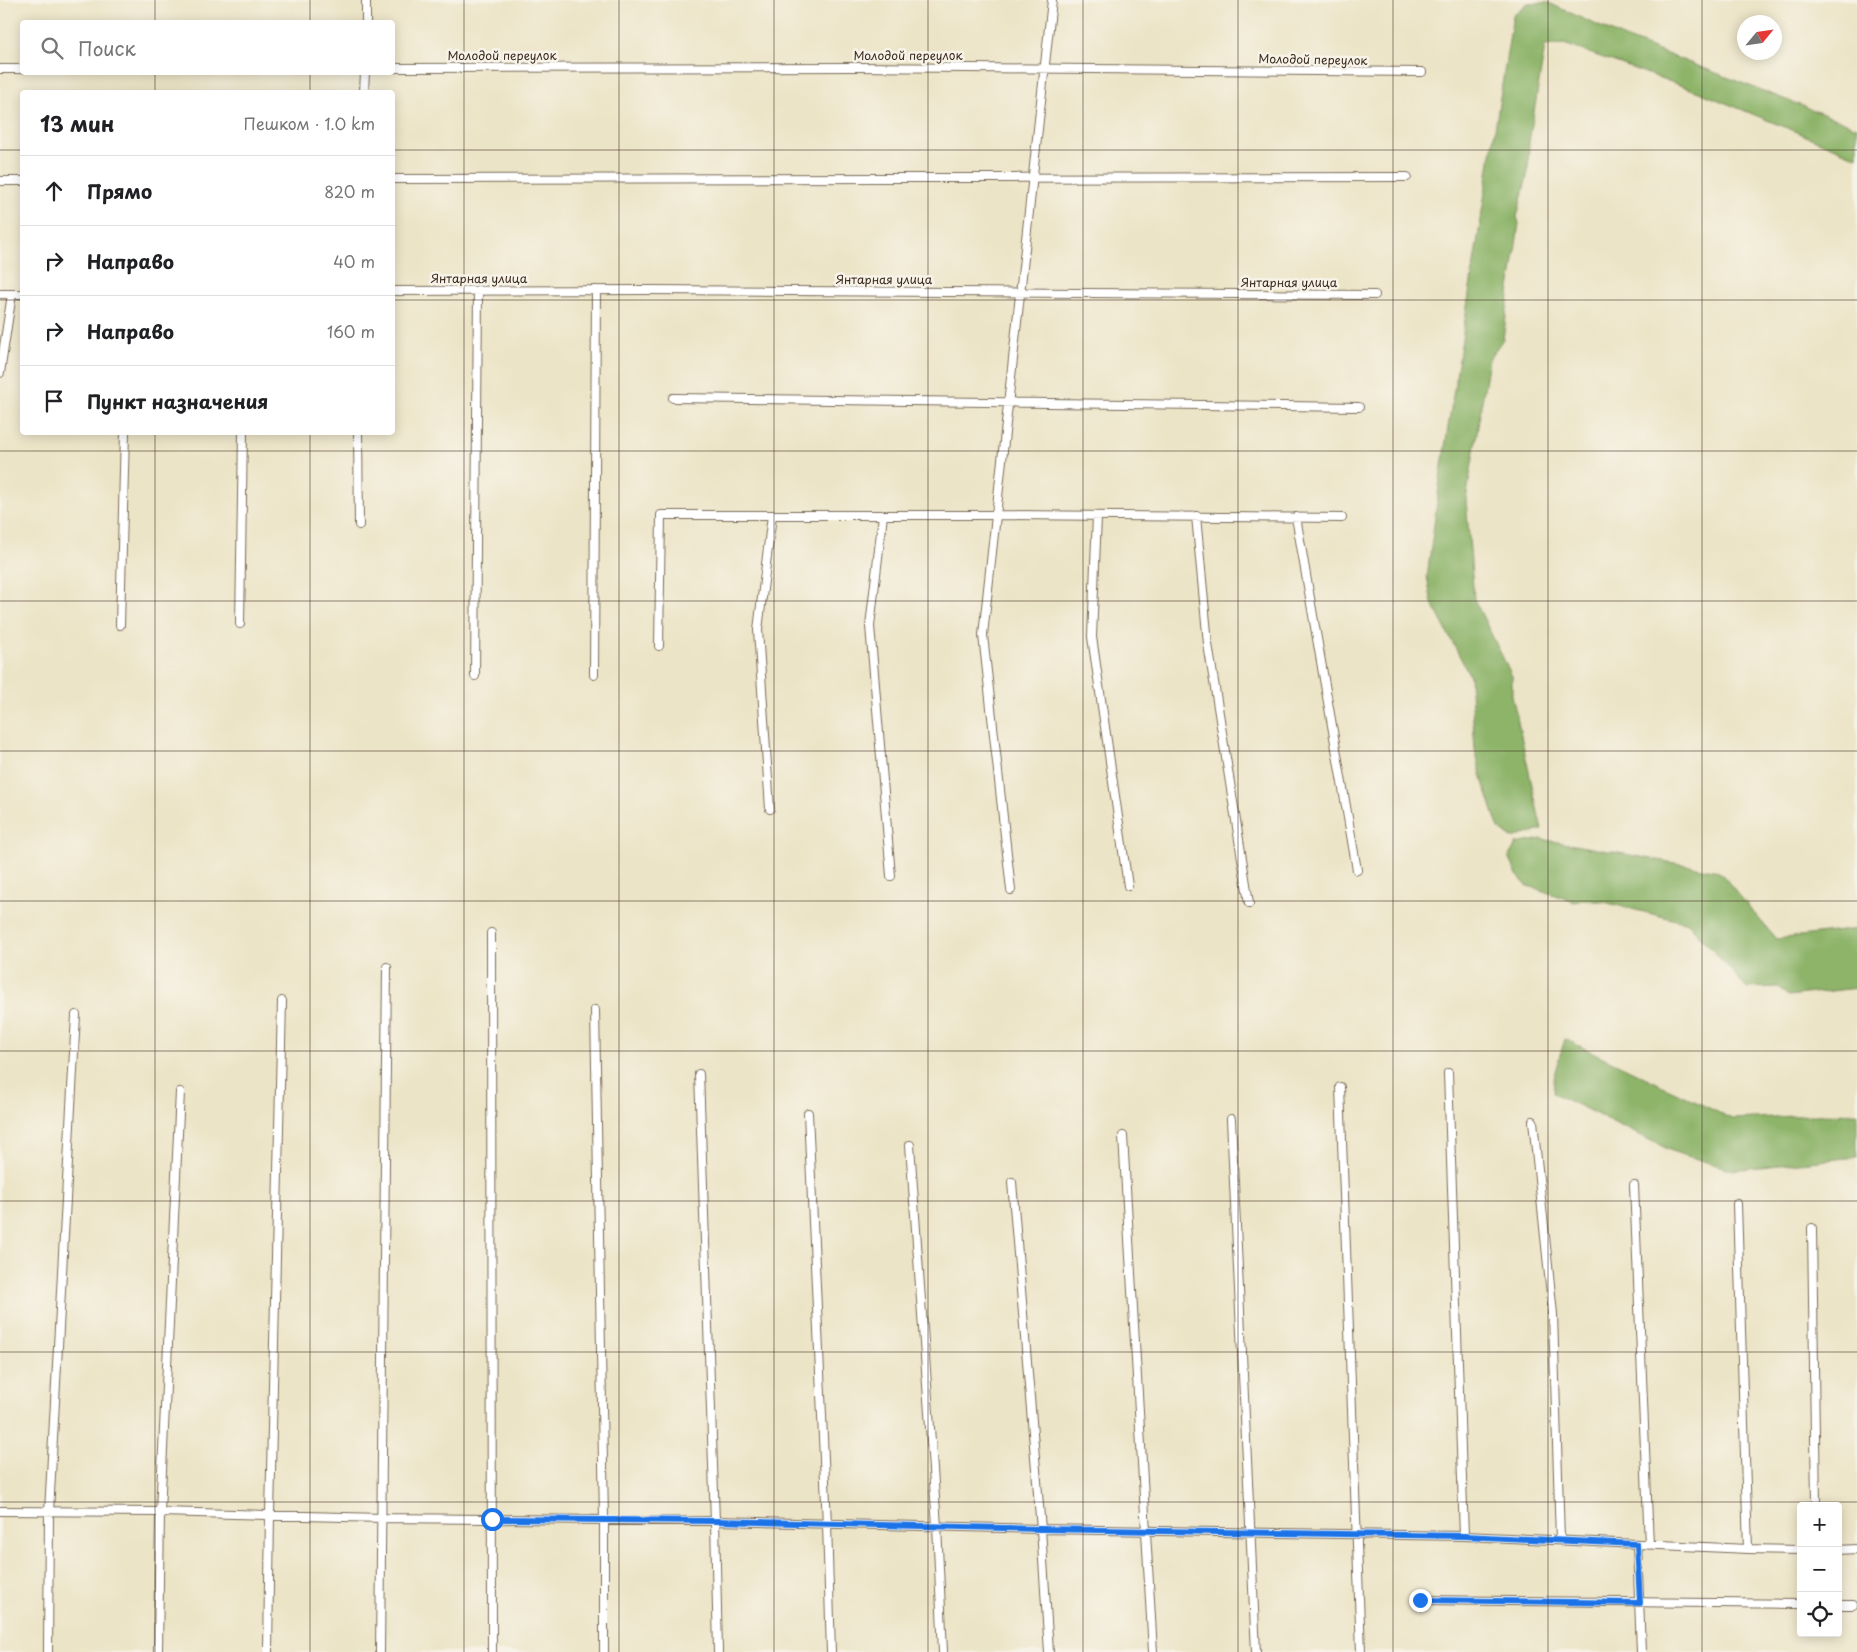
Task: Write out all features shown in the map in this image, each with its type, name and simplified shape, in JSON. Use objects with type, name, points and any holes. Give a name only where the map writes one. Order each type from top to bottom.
[{"type":"street","points":[[366,0],[366,20]]},
{"type":"street","points":[[1011,890],[983,635],[1052,0]]},
{"type":"street","name":"Молодой переулок","points":[[395,68],[854,67],[1422,72]]},
{"type":"street","points":[[0,69],[20,69]]},
{"type":"street","points":[[364,90],[365,75]]},
{"type":"street","points":[[395,179],[1407,177]]},
{"type":"street","points":[[0,181],[20,181]]},
{"type":"street","points":[[475,676],[478,290]]},
{"type":"street","points":[[594,675],[596,290]]},
{"type":"street","name":"Янтарная улица","points":[[395,291],[596,290],[1376,294]]},
{"type":"street","points":[[0,294],[20,294]]},
{"type":"street","points":[[0,372],[12,294]]},
{"type":"street","points":[[673,398],[1359,407]]},
{"type":"street","points":[[120,625],[125,435]]},
{"type":"street","points":[[240,624],[243,435]]},
{"type":"street","points":[[358,435],[359,525]]},
{"type":"street","points":[[659,646],[661,515],[1342,518]]},
{"type":"street","points":[[770,809],[758,630],[772,515]]},
{"type":"street","points":[[883,515],[870,626],[892,876]]},
{"type":"street","points":[[1097,516],[1092,637],[1128,886]]},
{"type":"street","points":[[1196,516],[1208,644],[1249,902]]},
{"type":"street","points":[[1296,517],[1357,870]]},
{"type":"street","points":[[491,933],[492,1652]]},
{"type":"street","points":[[380,1652],[387,967]]},
{"type":"street","points":[[268,1652],[282,1001]]},
{"type":"street","points":[[595,1010],[604,1519],[604,1652]]},
{"type":"street","points":[[48,1652],[48,1512],[76,1015]]},
{"type":"street","points":[[1448,1073],[1464,1536]]},
{"type":"street","points":[[699,1074],[718,1652]]},
{"type":"street","points":[[1340,1087],[1361,1652]]},
{"type":"street","points":[[158,1652],[160,1512],[180,1092]]},
{"type":"street","points":[[808,1113],[831,1652]]},
{"type":"street","points":[[1231,1119],[1256,1652]]},
{"type":"street","points":[[1533,1121],[1553,1314],[1560,1540]]},
{"type":"street","points":[[1123,1136],[1153,1652]]},
{"type":"street","points":[[910,1145],[937,1526],[942,1652]]},
{"type":"street","points":[[1012,1182],[1041,1529],[1049,1652]]},
{"type":"street","points":[[1634,1185],[1649,1545]]},
{"type":"street","points":[[1737,1204],[1748,1549]]},
{"type":"street","points":[[1812,1228],[1816,1502]]},
{"type":"street","points":[[0,1511],[270,1514],[382,1518],[604,1519],[1464,1536],[1797,1550]]},
{"type":"street","points":[[1637,1544],[1641,1652]]},
{"type":"street","points":[[1842,1550],[1857,1549]]},
{"type":"street","points":[[1420,1600],[1797,1604]]},
{"type":"street","points":[[1842,1605],[1853,1605]]},
{"type":"green space","points":[[1528,3],[1549,3],[1625,38],[1857,127],[1857,157],[1699,92],[1564,44],[1545,46],[1529,142],[1528,172],[1517,217],[1519,223],[1503,339],[1489,359],[1466,500],[1474,599],[1512,676],[1512,695],[1542,830],[1512,838],[1499,829],[1483,782],[1475,750],[1470,676],[1432,603],[1427,577],[1441,472],[1513,15]]},
{"type":"green space","points":[[1541,839],[1719,871],[1776,939],[1857,929],[1857,988],[1788,996],[1778,987],[1747,988],[1688,923],[1604,902],[1583,900],[1575,902],[1526,885],[1517,875],[1509,856],[1516,844]]},
{"type":"green space","points":[[1565,1039],[1732,1119],[1857,1113],[1857,1157],[1732,1170],[1674,1152],[1553,1093],[1555,1071]]},
{"type":"route","points":[[492,1519],[604,1519],[1464,1536],[1637,1544],[1640,1603],[1420,1600]]}]
